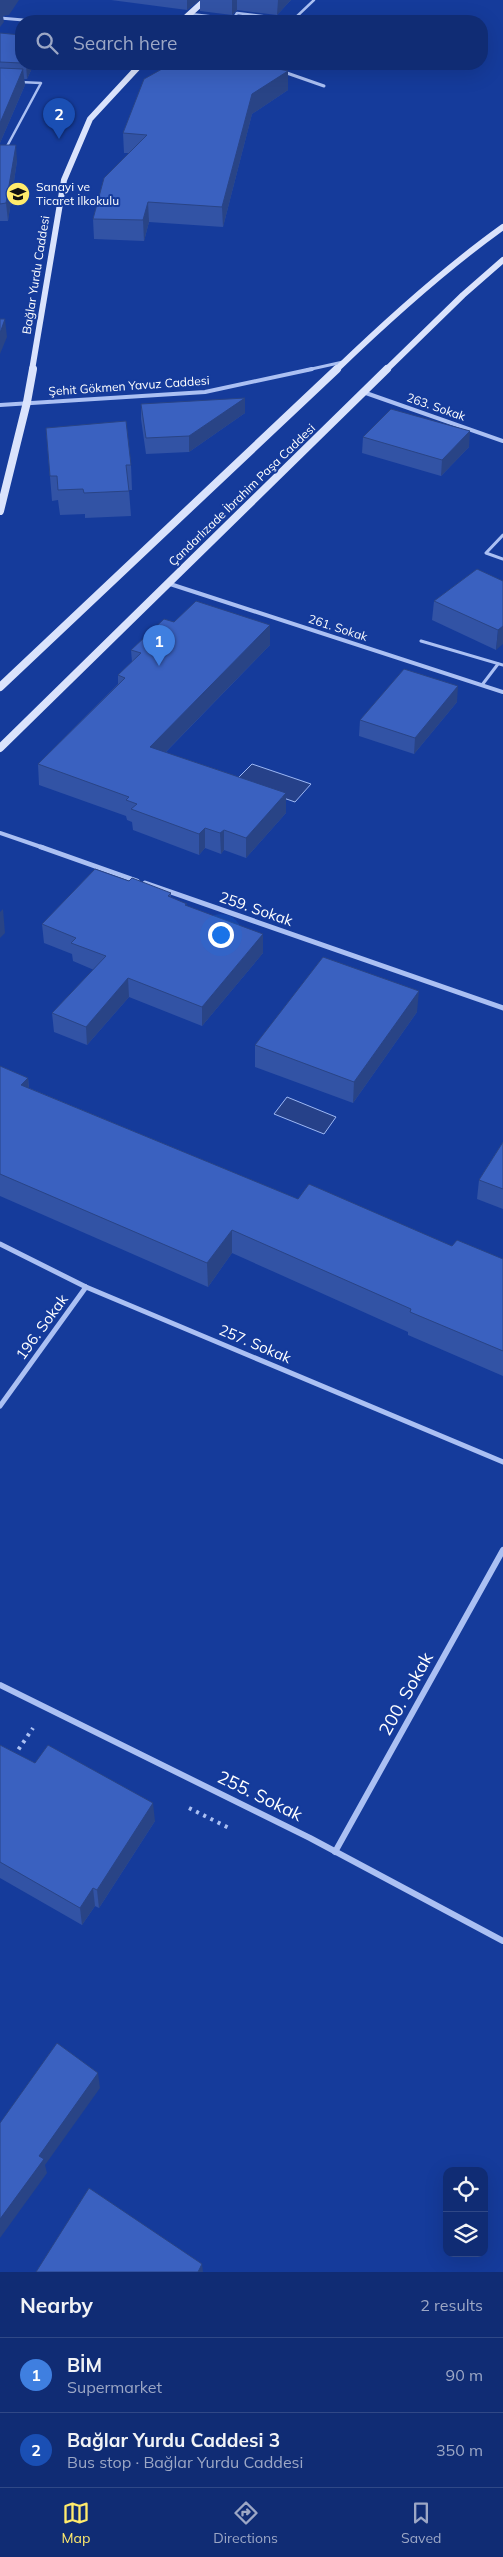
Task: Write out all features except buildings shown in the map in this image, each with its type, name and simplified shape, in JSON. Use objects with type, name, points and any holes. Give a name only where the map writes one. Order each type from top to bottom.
[{"type":"main road","points":[[190,14],[204,0]]},
{"type":"main road","name":"Bağlar Yurdu Caddesi","points":[[0,511],[27,402],[64,180],[90,119],[135,70]]},
{"type":"main road","name":"Çandarlızade İbrahim Paşa Caddesi","points":[[0,687],[347,362],[396,313],[471,250],[503,227]]},
{"type":"main road","name":"Çandarlızade İbrahim Paşa Caddesi","points":[[0,748],[363,392],[463,295],[503,260]]},
{"type":"street","points":[[0,18],[15,19]]},
{"type":"street","points":[[277,70],[324,86]]},
{"type":"street","name":"Şehit Gökmen Yavuz Caddesi","points":[[0,405],[205,392],[347,362]]},
{"type":"street","name":"263. Sokak","points":[[363,392],[503,441]]},
{"type":"street","name":"261. Sokak","points":[[167,583],[503,692]]},
{"type":"street","name":"259. Sokak","points":[[0,833],[503,1008]]},
{"type":"street","name":"257. Sokak","points":[[0,1244],[86,1287],[503,1462]]},
{"type":"street","name":"196. Sokak","points":[[0,1406],[86,1287]]},
{"type":"street","name":"200. Sokak","points":[[335,1852],[503,1550]]},
{"type":"street","name":"255. Sokak","points":[[0,1685],[335,1852],[503,1941]]},
{"type":"lane","points":[[298,15],[314,0]]},
{"type":"lane","points":[[236,15],[237,13],[253,15]]},
{"type":"lane","points":[[190,14],[197,15]]},
{"type":"lane","points":[[0,150],[6,150],[41,83],[16,82]]},
{"type":"lane","points":[[503,535],[486,553],[503,559]]},
{"type":"lane","points":[[421,641],[503,666]]},
{"type":"lane","points":[[482,685],[498,664]]},
{"type":"path","points":[[11,1761],[33,1728]]},
{"type":"water","points":[[252,764],[311,784],[295,802],[235,781]]},
{"type":"water","points":[[287,1097],[336,1117],[324,1134],[274,1114]]},
{"type":"place","name":"Bağlar Yurdu Caddesi 3","points":[[59,139]]},
{"type":"place","name":"Sanayi ve Ticaret İlkokulu","points":[[18,194]]},
{"type":"place","name":"BİM","points":[[159,666]]}]
